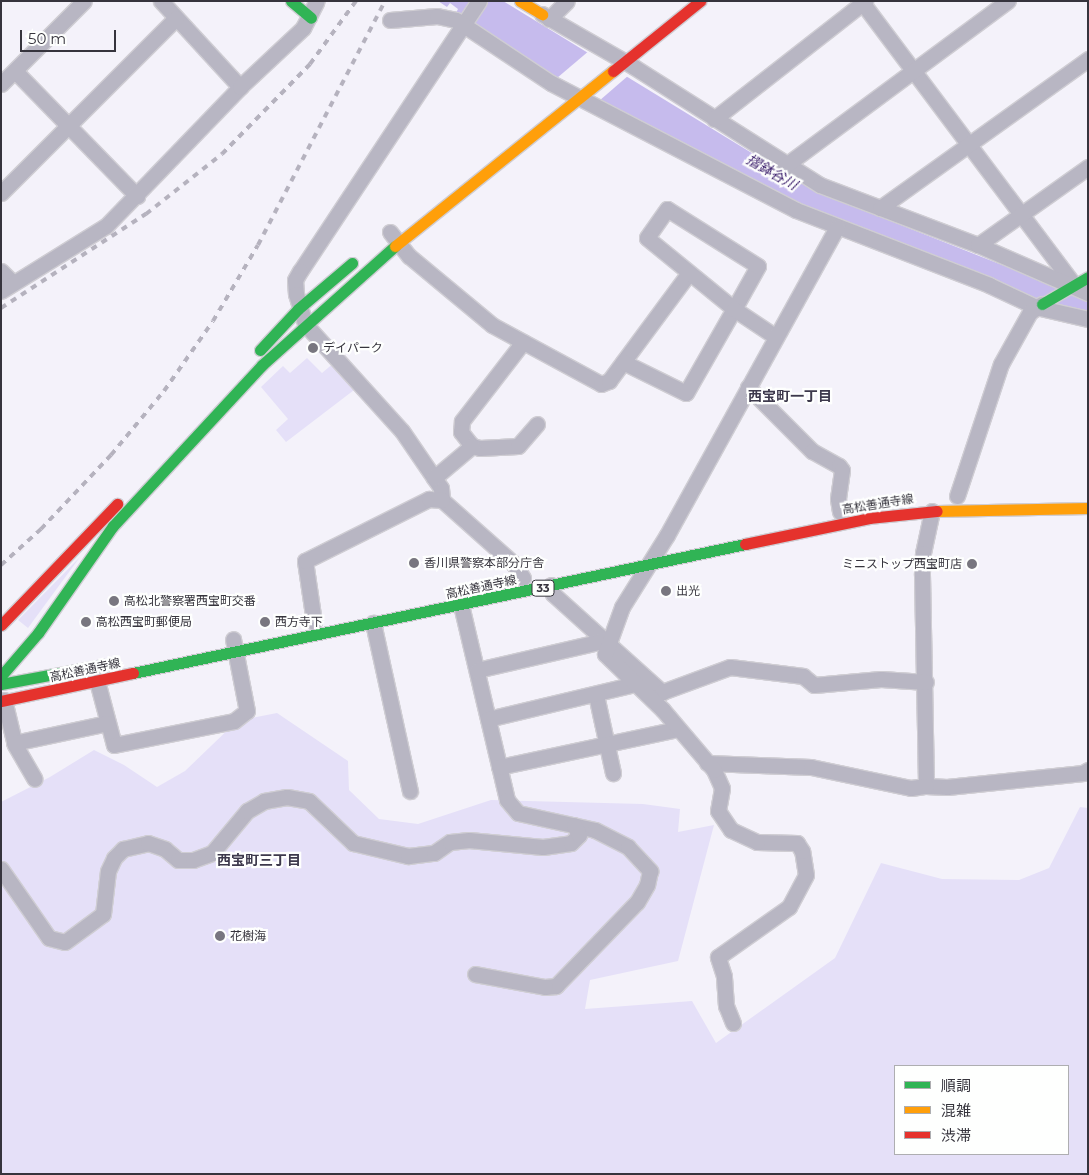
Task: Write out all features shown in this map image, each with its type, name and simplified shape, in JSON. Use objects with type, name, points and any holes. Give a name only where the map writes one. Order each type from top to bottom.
[{"type":"main road","points":[[291,1],[311,18]]},
{"type":"main road","points":[[520,1],[546,16]]},
{"type":"main road","points":[[1,676],[34,638],[119,520],[262,365],[305,324],[391,235],[611,58],[700,1]]},
{"type":"main road","points":[[224,388],[298,309],[366,252]]},
{"type":"main road","points":[[1039,306],[1088,277]]},
{"type":"main road","points":[[1,625],[167,449]]},
{"type":"main road","points":[[941,497],[975,496]]},
{"type":"main road","points":[[1059,496],[1088,496]]},
{"type":"main road","name":"高松善通寺線","points":[[3,700],[97,681],[231,643],[314,622],[539,578],[658,550],[881,504]]},
{"type":"main road","name":"高松善通寺線","points":[[231,643],[374,623],[462,605],[539,578],[648,565],[869,518],[932,511],[1088,508]]},
{"type":"main road","points":[[34,638],[39,668]]},
{"type":"main road","name":"高松善通寺線","points":[[1,684],[39,668],[119,662]]},
{"type":"street","points":[[1,84],[84,1]]},
{"type":"street","points":[[161,1],[240,87]]},
{"type":"street","points":[[1,271],[7,287],[106,226],[240,87],[311,18],[317,1]]},
{"type":"street","points":[[442,500],[441,488],[402,431],[305,324],[298,309],[295,280],[479,1]]},
{"type":"street","points":[[566,1],[546,16],[611,58],[820,185],[978,244],[1070,288],[1088,293]]},
{"type":"street","points":[[786,165],[1008,1]]},
{"type":"street","points":[[714,119],[863,2],[1021,213],[1070,288]]},
{"type":"street","points":[[390,20],[437,16],[464,23],[572,90],[796,210],[1039,306],[1088,319]]},
{"type":"street","points":[[1,192],[176,18]]},
{"type":"street","points":[[880,208],[1088,59]]},
{"type":"street","points":[[15,71],[137,196]]},
{"type":"street","points":[[978,244],[1088,167]]},
{"type":"street","points":[[623,362],[686,393],[734,309],[758,266],[667,209],[647,238],[734,309],[776,337]]},
{"type":"street","points":[[733,1023],[726,1006],[724,976],[718,957],[789,907],[806,875],[805,861],[797,843],[757,842],[731,830],[718,810],[722,788],[707,762],[678,729],[605,654],[608,640],[622,607],[658,550],[838,227]]},
{"type":"street","points":[[391,235],[409,256],[492,325],[601,384],[609,381],[690,273]]},
{"type":"street","points":[[957,496],[1001,364],[1039,306]]},
{"type":"street","points":[[472,446],[461,432],[462,421],[522,342]]},
{"type":"street","points":[[748,387],[812,451],[839,466],[842,470],[838,499],[840,512]]},
{"type":"street","points":[[434,478],[472,446],[518,446],[537,424]]},
{"type":"street","points":[[314,622],[305,562],[429,499],[442,500],[513,563],[539,578],[553,594],[608,640],[662,692],[730,667],[803,676],[814,685],[881,679],[926,682]]},
{"type":"street","points":[[926,786],[926,682],[922,560],[932,511]]},
{"type":"street","points":[[462,605],[507,800],[518,813],[595,830],[628,847],[650,871],[647,885],[637,902],[556,986],[545,987],[474,974]]},
{"type":"street","points":[[374,623],[410,792]]},
{"type":"street","points":[[477,670],[608,640]]},
{"type":"street","points":[[97,681],[111,741],[118,746],[239,719],[248,711],[231,643]]},
{"type":"street","points":[[488,719],[596,695],[635,684]]},
{"type":"street","points":[[596,695],[614,773]]},
{"type":"street","points":[[3,700],[14,743],[35,779]]},
{"type":"street","points":[[14,743],[107,723]]},
{"type":"street","points":[[500,768],[678,729]]},
{"type":"street","points":[[707,762],[811,767],[911,788],[926,786],[947,787],[1083,773],[1088,770]]},
{"type":"street","points":[[1,869],[48,938],[65,942],[103,914],[108,872],[123,848],[148,843],[165,849],[178,860],[193,860],[212,853],[247,811],[264,801],[287,796],[309,801],[352,843],[408,856],[434,853],[450,842],[469,840],[543,847],[571,843],[579,835],[574,825]]},
{"type":"shaded area","points":[[307,358],[322,373],[335,362],[358,387],[286,442],[276,430],[288,419],[261,387],[283,366],[290,373]]},
{"type":"shaded area","points":[[80,557],[28,628],[18,620]]},
{"type":"shaded area","points":[[277,713],[348,761],[349,790],[379,819],[418,824],[491,800],[643,804],[680,809],[678,832],[714,825],[678,961],[590,980],[585,1009],[692,1001],[716,1043],[835,958],[881,863],[942,879],[1019,880],[1049,868],[1080,807],[1088,808],[1088,1174],[1,1174],[1,802],[50,777],[94,750],[124,765],[157,787],[185,771],[237,721]]},
{"type":"water","name":"摺鉢谷川","points":[[438,1],[503,1],[791,177],[825,195],[1088,299],[1088,316],[1054,308],[793,203],[515,56],[456,13],[458,9],[450,3],[447,7]]},
{"type":"pier","points":[[590,50],[629,75],[599,101],[557,78]]},
{"type":"railway","points":[[1,308],[146,214],[222,154],[310,64],[356,1]]},
{"type":"railway","points":[[1,565],[41,529],[111,455],[164,391],[213,321],[258,245],[385,1]]},
{"type":"traffic: fast","points":[[291,1],[311,18]]},
{"type":"traffic: fast","points":[[1,676],[38,633],[113,526],[262,365],[395,246]]},
{"type":"traffic: fast","points":[[260,350],[298,309],[352,263]]},
{"type":"traffic: fast","points":[[1042,304],[1088,277]]},
{"type":"traffic: fast","points":[[133,673],[745,544]]},
{"type":"traffic: fast","points":[[1,684],[103,665]]},
{"type":"traffic: slow","points":[[520,1],[542,14]]},
{"type":"traffic: slow","points":[[395,246],[613,71]]},
{"type":"traffic: slow","points":[[937,511],[1088,508]]},
{"type":"traffic: jam","points":[[613,71],[700,1]]},
{"type":"traffic: jam","points":[[1,625],[117,504]]},
{"type":"traffic: jam","points":[[745,544],[869,518],[937,511]]},
{"type":"traffic: jam","points":[[1,701],[133,673]]},
{"type":"place","name":"デイパーク","points":[[313,348]]},
{"type":"place","name":"香川県警察本部分庁舎","points":[[414,563]]},
{"type":"place","name":"ミニストップ西宝町店","points":[[972,564]]},
{"type":"place","name":"出光","points":[[666,591]]},
{"type":"place","name":"高松北警察署西宝町交番","points":[[114,601]]},
{"type":"place","name":"高松西宝町郵便局","points":[[86,622]]},
{"type":"place","name":"西方寺下","points":[[265,622]]},
{"type":"place","name":"花樹海","points":[[220,936]]},
{"type":"district","name":"西宝町一丁目","points":[[790,396]]},
{"type":"district","name":"西宝町三丁目","points":[[259,860]]}]
